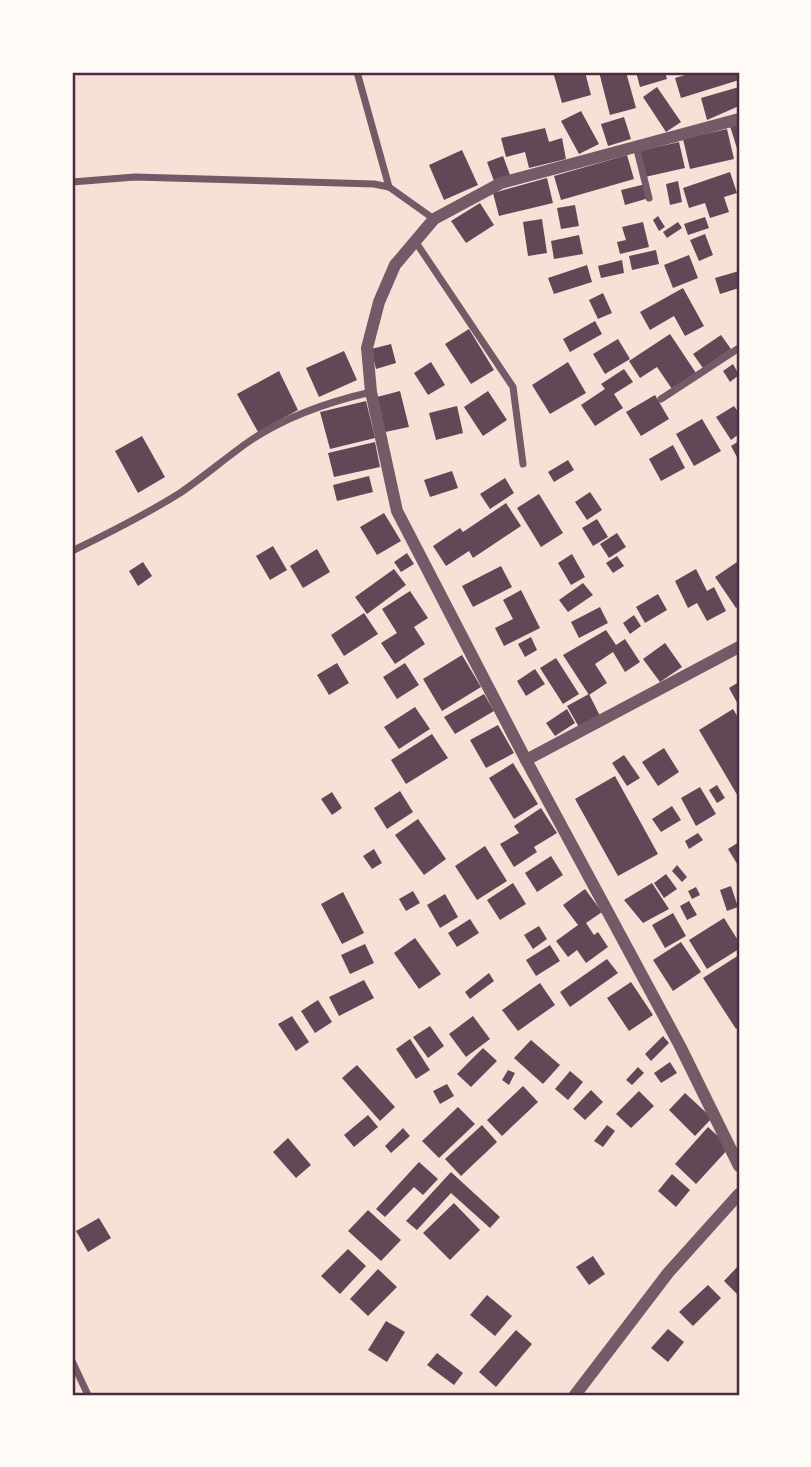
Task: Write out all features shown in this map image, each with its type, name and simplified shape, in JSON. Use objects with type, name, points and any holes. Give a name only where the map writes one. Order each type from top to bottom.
[{"type":"street","points":[[357,72],[389,187]]},
{"type":"street","points":[[739,119],[500,183],[434,219],[395,265],[379,302],[367,348],[372,392],[397,511],[526,760],[680,1046],[739,1166]]},
{"type":"street","points":[[636,146],[649,198]]},
{"type":"street","points":[[72,182],[135,177],[196,177],[389,187],[434,219]]},
{"type":"street","points":[[415,241],[513,387],[523,464]]},
{"type":"street","points":[[661,399],[739,348]]},
{"type":"street","points":[[72,551],[123,527],[178,494],[246,444],[278,425],[335,400],[372,392]]},
{"type":"street","points":[[526,760],[739,647]]},
{"type":"street","points":[[575,1395],[668,1273],[739,1194]]},
{"type":"street","points":[[72,1361],[88,1395]]},
{"type":"building","points":[[553,72],[585,72],[591,95],[562,103]]},
{"type":"building","points":[[599,72],[626,72],[636,108],[610,115]]},
{"type":"building","points":[[636,72],[665,72],[667,79],[640,87]]},
{"type":"building","points":[[695,72],[739,72],[739,80],[681,98],[675,78]]},
{"type":"building","points":[[657,87],[681,122],[666,132],[643,97]]},
{"type":"building","points":[[739,87],[739,106],[707,120],[701,98]]},
{"type":"building","points":[[581,111],[599,144],[579,154],[561,121]]},
{"type":"building","points":[[624,117],[631,139],[608,146],[601,124]]},
{"type":"building","points":[[739,124],[739,155],[730,126]]},
{"type":"building","points":[[545,128],[549,142],[562,138],[566,159],[529,168],[525,152],[506,157],[501,138]]},
{"type":"building","points":[[727,129],[734,159],[690,169],[683,139]]},
{"type":"building","points":[[679,142],[685,168],[645,177],[639,151]]},
{"type":"building","points":[[462,150],[478,185],[444,200],[429,165]]},
{"type":"building","points":[[627,155],[634,179],[561,200],[554,176]]},
{"type":"building","points":[[503,156],[510,175],[494,181],[487,162]]},
{"type":"building","points":[[730,172],[737,193],[724,197],[729,212],[710,218],[705,203],[689,208],[683,188]]},
{"type":"building","points":[[547,178],[553,203],[499,216],[493,193]]},
{"type":"building","points":[[678,181],[682,202],[670,205],[666,184]]},
{"type":"building","points":[[646,184],[649,198],[625,205],[621,190]]},
{"type":"building","points":[[480,203],[494,225],[466,243],[451,221]]},
{"type":"building","points":[[575,205],[579,226],[561,229],[557,208]]},
{"type":"building","points":[[658,216],[665,227],[659,231],[653,220]]},
{"type":"building","points":[[705,217],[709,228],[688,235],[684,224]]},
{"type":"building","points":[[542,219],[547,253],[528,256],[523,222]]},
{"type":"building","points":[[643,222],[649,247],[620,254],[617,242],[626,240],[622,227]]},
{"type":"building","points":[[678,222],[682,228],[667,238],[663,232]]},
{"type":"building","points":[[705,234],[713,255],[699,261],[690,240]]},
{"type":"building","points":[[579,235],[583,254],[554,259],[551,241]]},
{"type":"building","points":[[656,250],[659,264],[632,270],[629,256]]},
{"type":"building","points":[[689,255],[698,278],[673,288],[664,265]]},
{"type":"building","points":[[622,260],[624,273],[601,278],[598,266]]},
{"type":"building","points":[[587,265],[592,282],[554,294],[548,278]]},
{"type":"building","points":[[739,271],[739,288],[720,294],[715,278]]},
{"type":"building","points":[[683,288],[704,326],[685,336],[674,316],[650,330],[640,312]]},
{"type":"building","points":[[603,293],[612,313],[598,319],[589,300]]},
{"type":"building","points":[[595,321],[602,334],[570,352],[563,339]]},
{"type":"building","points":[[469,329],[494,370],[471,384],[445,344]]},
{"type":"building","points":[[670,334],[696,373],[672,389],[657,367],[640,378],[629,361]]},
{"type":"building","points":[[721,335],[731,349],[703,368],[693,354]]},
{"type":"building","points":[[618,339],[630,359],[605,374],[593,354]]},
{"type":"building","points":[[391,344],[396,363],[376,369],[371,349]]},
{"type":"building","points":[[344,351],[357,380],[319,397],[306,368]]},
{"type":"building","points":[[431,362],[445,385],[428,395],[414,373]]},
{"type":"building","points":[[568,362],[586,393],[550,414],[532,385]]},
{"type":"building","points":[[733,364],[739,375],[730,382],[723,371]]},
{"type":"building","points":[[624,369],[633,382],[614,394],[623,408],[595,426],[581,405],[605,389],[601,384]]},
{"type":"building","points":[[279,371],[298,410],[258,432],[237,394]]},
{"type":"building","points":[[400,391],[409,427],[385,432],[377,397]]},
{"type":"building","points":[[488,391],[507,420],[483,436],[464,407]]},
{"type":"building","points":[[655,395],[669,419],[641,436],[626,412]]},
{"type":"building","points":[[366,401],[375,438],[330,449],[320,412]]},
{"type":"building","points":[[457,406],[463,433],[436,440],[429,413]]},
{"type":"building","points":[[734,406],[739,413],[739,434],[731,440],[716,417]]},
{"type":"building","points":[[702,419],[721,451],[694,466],[676,434]]},
{"type":"building","points":[[142,436],[165,477],[138,493],[115,451]]},
{"type":"building","points":[[739,441],[739,461],[731,446]]},
{"type":"building","points":[[375,442],[380,467],[334,477],[328,453]]},
{"type":"building","points":[[673,445],[685,468],[661,481],[649,459]]},
{"type":"building","points":[[568,460],[574,470],[554,482],[548,472]]},
{"type":"building","points":[[452,471],[458,488],[430,497],[424,480]]},
{"type":"building","points":[[369,476],[373,492],[337,501],[333,485]]},
{"type":"building","points":[[505,478],[514,493],[490,509],[480,494]]},
{"type":"building","points":[[590,492],[602,510],[587,520],[575,502]]},
{"type":"building","points":[[539,494],[563,533],[541,547],[517,508]]},
{"type":"building","points":[[506,503],[521,526],[473,558],[469,551],[446,566],[433,546],[460,528],[463,532]]},
{"type":"building","points":[[384,513],[401,541],[377,555],[360,527]]},
{"type":"building","points":[[597,519],[608,537],[593,546],[582,528]]},
{"type":"building","points":[[617,533],[626,547],[609,558],[600,544]]},
{"type":"building","points":[[273,546],[287,570],[270,580],[256,556]]},
{"type":"building","points":[[317,549],[330,572],[303,588],[290,566]]},
{"type":"building","points":[[407,553],[414,564],[401,572],[394,562]]},
{"type":"building","points":[[572,554],[585,577],[571,585],[558,563]]},
{"type":"building","points":[[617,556],[624,566],[613,573],[606,563]]},
{"type":"building","points":[[143,562],[152,576],[138,586],[129,571]]},
{"type":"building","points":[[737,562],[739,606],[736,608],[715,577]]},
{"type":"building","points":[[501,566],[512,587],[473,607],[462,586]]},
{"type":"building","points":[[394,569],[406,585],[367,614],[355,597]]},
{"type":"building","points":[[696,569],[707,591],[714,587],[726,611],[707,621],[697,603],[688,608],[675,581]]},
{"type":"building","points":[[583,583],[593,595],[568,612],[559,600]]},
{"type":"building","points":[[521,590],[540,628],[504,646],[495,628],[513,619],[503,600]]},
{"type":"building","points":[[410,591],[428,618],[414,627],[425,644],[395,664],[381,643],[397,633],[382,609]]},
{"type":"building","points":[[658,594],[667,610],[645,623],[636,607]]},
{"type":"building","points":[[600,607],[608,623],[579,638],[571,622]]},
{"type":"building","points":[[364,613],[378,634],[344,656],[331,635]]},
{"type":"building","points":[[634,615],[641,626],[630,634],[623,623]]},
{"type":"building","points":[[606,630],[616,645],[625,639],[640,662],[625,672],[613,652],[595,664],[607,683],[589,695],[563,655]]},
{"type":"building","points":[[531,637],[537,650],[525,657],[518,644]]},
{"type":"building","points":[[665,643],[682,667],[660,682],[643,659]]},
{"type":"building","points":[[462,655],[481,687],[442,711],[423,679]]},
{"type":"building","points":[[556,658],[579,694],[563,704],[540,668]]},
{"type":"building","points":[[337,663],[349,683],[329,695],[317,675]]},
{"type":"building","points":[[405,663],[419,685],[397,699],[383,677]]},
{"type":"building","points":[[535,669],[545,684],[526,696],[517,681]]},
{"type":"building","points":[[739,682],[739,706],[729,688]]},
{"type":"building","points":[[484,694],[494,711],[455,734],[444,717]]},
{"type":"building","points":[[589,694],[601,718],[580,729],[567,706]]},
{"type":"building","points":[[415,707],[430,729],[399,749],[384,727]]},
{"type":"building","points":[[567,709],[575,723],[555,736],[546,723]]},
{"type":"building","points":[[733,709],[739,719],[739,798],[699,730]]},
{"type":"building","points":[[498,725],[514,753],[486,768],[470,740]]},
{"type":"building","points":[[432,734],[448,758],[406,784],[391,760]]},
{"type":"building","points":[[664,748],[679,772],[658,786],[642,762]]},
{"type":"building","points":[[624,755],[640,778],[627,786],[612,763]]},
{"type":"building","points":[[513,763],[538,804],[514,819],[489,778]]},
{"type":"building","points":[[615,776],[658,854],[618,876],[575,799]]},
{"type":"building","points":[[717,785],[725,798],[717,803],[709,790]]},
{"type":"building","points":[[700,787],[716,814],[696,826],[681,798]]},
{"type":"building","points":[[400,791],[413,812],[387,829],[374,808]]},
{"type":"building","points":[[332,792],[342,808],[332,815],[321,799]]},
{"type":"building","points":[[672,806],[681,820],[661,832],[652,819]]},
{"type":"building","points":[[541,808],[557,833],[534,847],[537,852],[514,867],[500,844],[519,833],[514,826]]},
{"type":"building","points":[[418,819],[446,859],[424,875],[395,835]]},
{"type":"building","points":[[698,833],[703,840],[689,849],[685,841]]},
{"type":"building","points":[[739,842],[739,867],[728,849]]},
{"type":"building","points":[[485,846],[507,881],[477,900],[455,866]]},
{"type":"building","points":[[374,849],[382,863],[372,869],[363,856]]},
{"type":"building","points":[[551,856],[563,875],[537,892],[525,873]]},
{"type":"building","points":[[677,865],[687,877],[682,882],[672,871]]},
{"type":"building","points":[[666,874],[677,889],[664,898],[654,883]]},
{"type":"building","points":[[513,883],[526,904],[500,920],[487,900]]},
{"type":"building","points":[[652,883],[669,909],[643,923],[624,900]]},
{"type":"building","points":[[731,886],[738,907],[727,911],[720,890]]},
{"type":"building","points":[[696,887],[700,895],[692,899],[688,891]]},
{"type":"building","points":[[585,889],[602,912],[586,923],[594,935],[598,932],[608,947],[586,963],[577,950],[568,957],[556,941],[578,925],[563,905]]},
{"type":"building","points":[[413,891],[420,903],[406,911],[399,899]]},
{"type":"building","points":[[343,892],[364,933],[342,944],[321,904]]},
{"type":"building","points":[[445,894],[458,917],[440,928],[427,905]]},
{"type":"building","points":[[689,901],[697,915],[687,920],[680,906]]},
{"type":"building","points":[[673,913],[686,936],[665,948],[652,925]]},
{"type":"building","points":[[724,918],[739,942],[739,949],[707,969],[689,940]]},
{"type":"building","points":[[470,919],[479,933],[457,947],[448,933]]},
{"type":"building","points":[[539,926],[547,939],[533,949],[524,935]]},
{"type":"building","points":[[415,938],[441,974],[419,989],[394,953]]},
{"type":"building","points":[[681,942],[701,972],[673,991],[653,960]]},
{"type":"building","points":[[365,944],[374,963],[350,974],[341,955]]},
{"type":"building","points":[[550,945],[560,961],[536,976],[526,960]]},
{"type":"building","points":[[739,955],[739,1027],[736,1029],[703,978]]},
{"type":"building","points":[[607,959],[618,973],[570,1007],[560,992]]},
{"type":"building","points":[[489,973],[494,981],[470,999],[465,992]]},
{"type":"building","points":[[364,980],[374,998],[339,1016],[329,997]]},
{"type":"building","points":[[631,982],[653,1015],[629,1031],[607,998]]},
{"type":"building","points":[[540,983],[555,1005],[518,1031],[502,1010]]},
{"type":"building","points":[[318,1000],[332,1022],[315,1033],[301,1011]]},
{"type":"building","points":[[292,1016],[309,1042],[296,1051],[278,1024]]},
{"type":"building","points":[[473,1016],[490,1039],[466,1057],[449,1034]]},
{"type":"building","points":[[430,1026],[444,1046],[428,1058],[413,1037]]},
{"type":"building","points":[[663,1036],[669,1043],[651,1061],[645,1054]]},
{"type":"building","points":[[410,1039],[430,1070],[416,1079],[396,1049]]},
{"type":"building","points":[[531,1040],[560,1065],[543,1084],[514,1058]]},
{"type":"building","points":[[483,1048],[497,1061],[471,1087],[457,1074]]},
{"type":"building","points":[[670,1062],[677,1073],[661,1083],[654,1073]]},
{"type":"building","points":[[357,1065],[395,1107],[380,1121],[342,1078]]},
{"type":"building","points":[[638,1067],[644,1073],[632,1085],[626,1080]]},
{"type":"building","points":[[508,1070],[515,1073],[509,1085],[502,1080]]},
{"type":"building","points":[[570,1071],[583,1082],[568,1100],[555,1089]]},
{"type":"building","points":[[447,1084],[454,1096],[440,1104],[433,1091]]},
{"type":"building","points":[[523,1086],[538,1102],[502,1136],[487,1120]]},
{"type":"building","points":[[591,1090],[603,1102],[585,1120],[573,1109]]},
{"type":"building","points":[[639,1091],[654,1106],[631,1128],[616,1114]]},
{"type":"building","points":[[685,1093],[712,1118],[695,1136],[669,1110]]},
{"type":"building","points":[[458,1107],[475,1124],[439,1158],[422,1141]]},
{"type":"building","points":[[368,1115],[378,1127],[354,1147],[344,1135]]},
{"type":"building","points":[[482,1125],[497,1142],[461,1176],[445,1159]]},
{"type":"building","points":[[607,1125],[615,1131],[603,1147],[594,1141]]},
{"type":"building","points":[[708,1127],[730,1147],[696,1184],[675,1164]]},
{"type":"building","points":[[403,1128],[410,1136],[391,1153],[385,1146]]},
{"type":"building","points":[[288,1138],[311,1165],[296,1178],[273,1152]]},
{"type":"building","points":[[419,1162],[438,1179],[423,1195],[414,1187],[385,1217],[376,1209]]},
{"type":"building","points":[[451,1172],[500,1217],[490,1228],[451,1193],[417,1230],[406,1221]]},
{"type":"building","points":[[672,1174],[690,1190],[676,1207],[658,1191]]},
{"type":"building","points":[[454,1203],[480,1230],[450,1260],[423,1233]]},
{"type":"building","points":[[368,1210],[401,1240],[381,1261],[348,1231]]},
{"type":"building","points":[[99,1218],[111,1238],[88,1252],[76,1231]]},
{"type":"building","points":[[348,1249],[366,1266],[340,1294],[321,1276]]},
{"type":"building","points":[[593,1256],[605,1274],[589,1285],[576,1267]]},
{"type":"building","points":[[739,1265],[739,1296],[724,1281]]},
{"type":"building","points":[[378,1269],[397,1287],[368,1316],[350,1299]]},
{"type":"building","points":[[708,1285],[721,1298],[693,1326],[679,1312]]},
{"type":"building","points":[[487,1295],[512,1316],[495,1336],[470,1315]]},
{"type":"building","points":[[386,1321],[405,1332],[387,1362],[368,1350]]},
{"type":"building","points":[[668,1329],[684,1342],[668,1362],[651,1348]]},
{"type":"building","points":[[516,1330],[532,1344],[496,1387],[479,1372]]},
{"type":"building","points":[[437,1353],[463,1373],[454,1385],[427,1365]]}]
